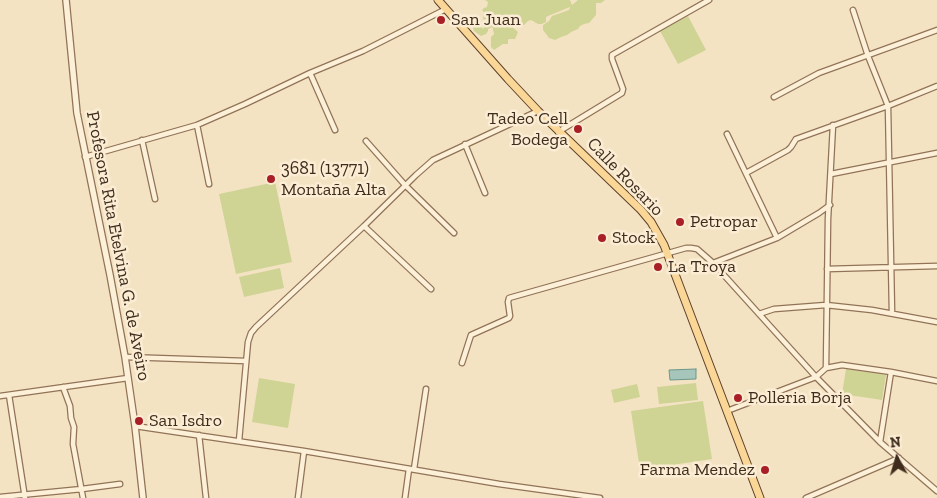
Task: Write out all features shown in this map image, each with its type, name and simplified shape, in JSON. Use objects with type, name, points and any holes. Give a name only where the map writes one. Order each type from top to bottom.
[{"type":"main road","name":"Calle Rosario","points":[[438,0],[508,80],[558,132],[641,210],[651,222],[664,245],[760,498]]},
{"type":"street","name":"Profesora Rita Etelvina G. de Aveiro","points":[[66,0],[75,96],[125,357],[143,498]]},
{"type":"street","points":[[558,132],[622,93],[623,89],[612,56],[709,0]]},
{"type":"street","points":[[86,157],[196,125],[385,41],[446,9]]},
{"type":"street","points":[[853,10],[868,56],[888,106],[892,313]]},
{"type":"street","points":[[774,97],[819,73],[937,30]]},
{"type":"street","points":[[310,73],[335,130]]},
{"type":"street","points":[[746,173],[788,150],[796,139],[937,86]]},
{"type":"street","points":[[239,441],[246,361],[250,336],[256,327],[433,160],[538,111]]},
{"type":"street","points":[[196,125],[209,184]]},
{"type":"street","points":[[826,368],[828,218],[833,125]]},
{"type":"street","points":[[726,134],[777,238]]},
{"type":"street","points":[[142,140],[155,199]]},
{"type":"street","points":[[366,141],[405,186],[454,233]]},
{"type":"street","points":[[465,144],[485,194]]},
{"type":"street","points":[[831,174],[937,153]]},
{"type":"street","points":[[713,263],[777,238],[830,205]]},
{"type":"street","points":[[819,213],[823,212],[828,218]]},
{"type":"street","points":[[364,226],[431,289]]},
{"type":"street","points":[[462,363],[471,334],[509,318],[509,298],[691,248],[697,250],[713,263],[816,377],[880,442],[937,491]]},
{"type":"street","points":[[827,269],[937,266]]},
{"type":"street","points":[[759,314],[774,309],[826,305],[892,313],[937,322]]},
{"type":"street","points":[[125,357],[246,361]]},
{"type":"street","points":[[727,411],[816,377],[826,368],[842,364],[937,381]]},
{"type":"street","points":[[880,442],[891,372]]},
{"type":"street","points":[[0,396],[128,378]]},
{"type":"street","points":[[63,387],[70,406],[74,427],[73,444],[83,498]]},
{"type":"street","points":[[405,498],[426,390]]},
{"type":"street","points":[[9,395],[25,496]]},
{"type":"street","points":[[135,426],[304,451],[499,484],[600,498]]},
{"type":"street","points":[[199,435],[206,498]]},
{"type":"street","points":[[298,498],[304,451]]},
{"type":"street","points":[[806,498],[898,458]]},
{"type":"street","points":[[0,497],[25,496],[120,484]]},
{"type":"green space","points":[[485,0],[570,0],[572,5],[578,0],[605,0],[601,3],[596,3],[596,15],[589,23],[555,40],[549,38],[543,30],[543,25],[549,21],[552,16],[569,10],[570,7],[546,17],[546,22],[542,24],[531,20],[524,25],[519,25],[508,19],[503,19],[518,32],[515,39],[509,39],[508,44],[503,44],[494,50],[491,47],[491,37],[494,34],[493,28],[488,29],[486,34],[481,36],[473,28],[472,22],[474,20],[481,22],[480,26],[483,29],[489,20],[488,18],[484,20],[483,18],[487,13],[482,10],[487,7],[488,2]]},
{"type":"green space","points":[[688,16],[706,50],[678,64],[660,31]]},
{"type":"green space","points":[[275,182],[292,262],[236,274],[219,194]]},
{"type":"green space","points":[[280,268],[284,288],[244,297],[239,277]]},
{"type":"green space","points":[[846,369],[886,375],[882,400],[842,394]]},
{"type":"green space","points":[[259,378],[295,384],[288,428],[252,422]]},
{"type":"green space","points":[[696,383],[698,400],[659,404],[657,387]]},
{"type":"green space","points":[[637,384],[640,397],[614,403],[611,390]]},
{"type":"green space","points":[[703,401],[712,459],[640,470],[631,411]]},
{"type":"water","points":[[696,369],[696,379],[670,380],[669,370]]},
{"type":"place","name":"San Juan","points":[[441,20]]},
{"type":"place","name":"Tadeo Cell Bodega","points":[[578,129]]},
{"type":"place","name":"3681 (13771) Montaña Alta","points":[[271,179]]},
{"type":"place","name":"Petropar","points":[[680,222]]},
{"type":"place","name":"Stock","points":[[602,238]]},
{"type":"place","name":"La Troya","points":[[658,267]]},
{"type":"place","name":"Polleria Borja","points":[[738,398]]},
{"type":"place","name":"San Isdro","points":[[139,421]]},
{"type":"place","name":"Farma Mendez","points":[[765,470]]}]
